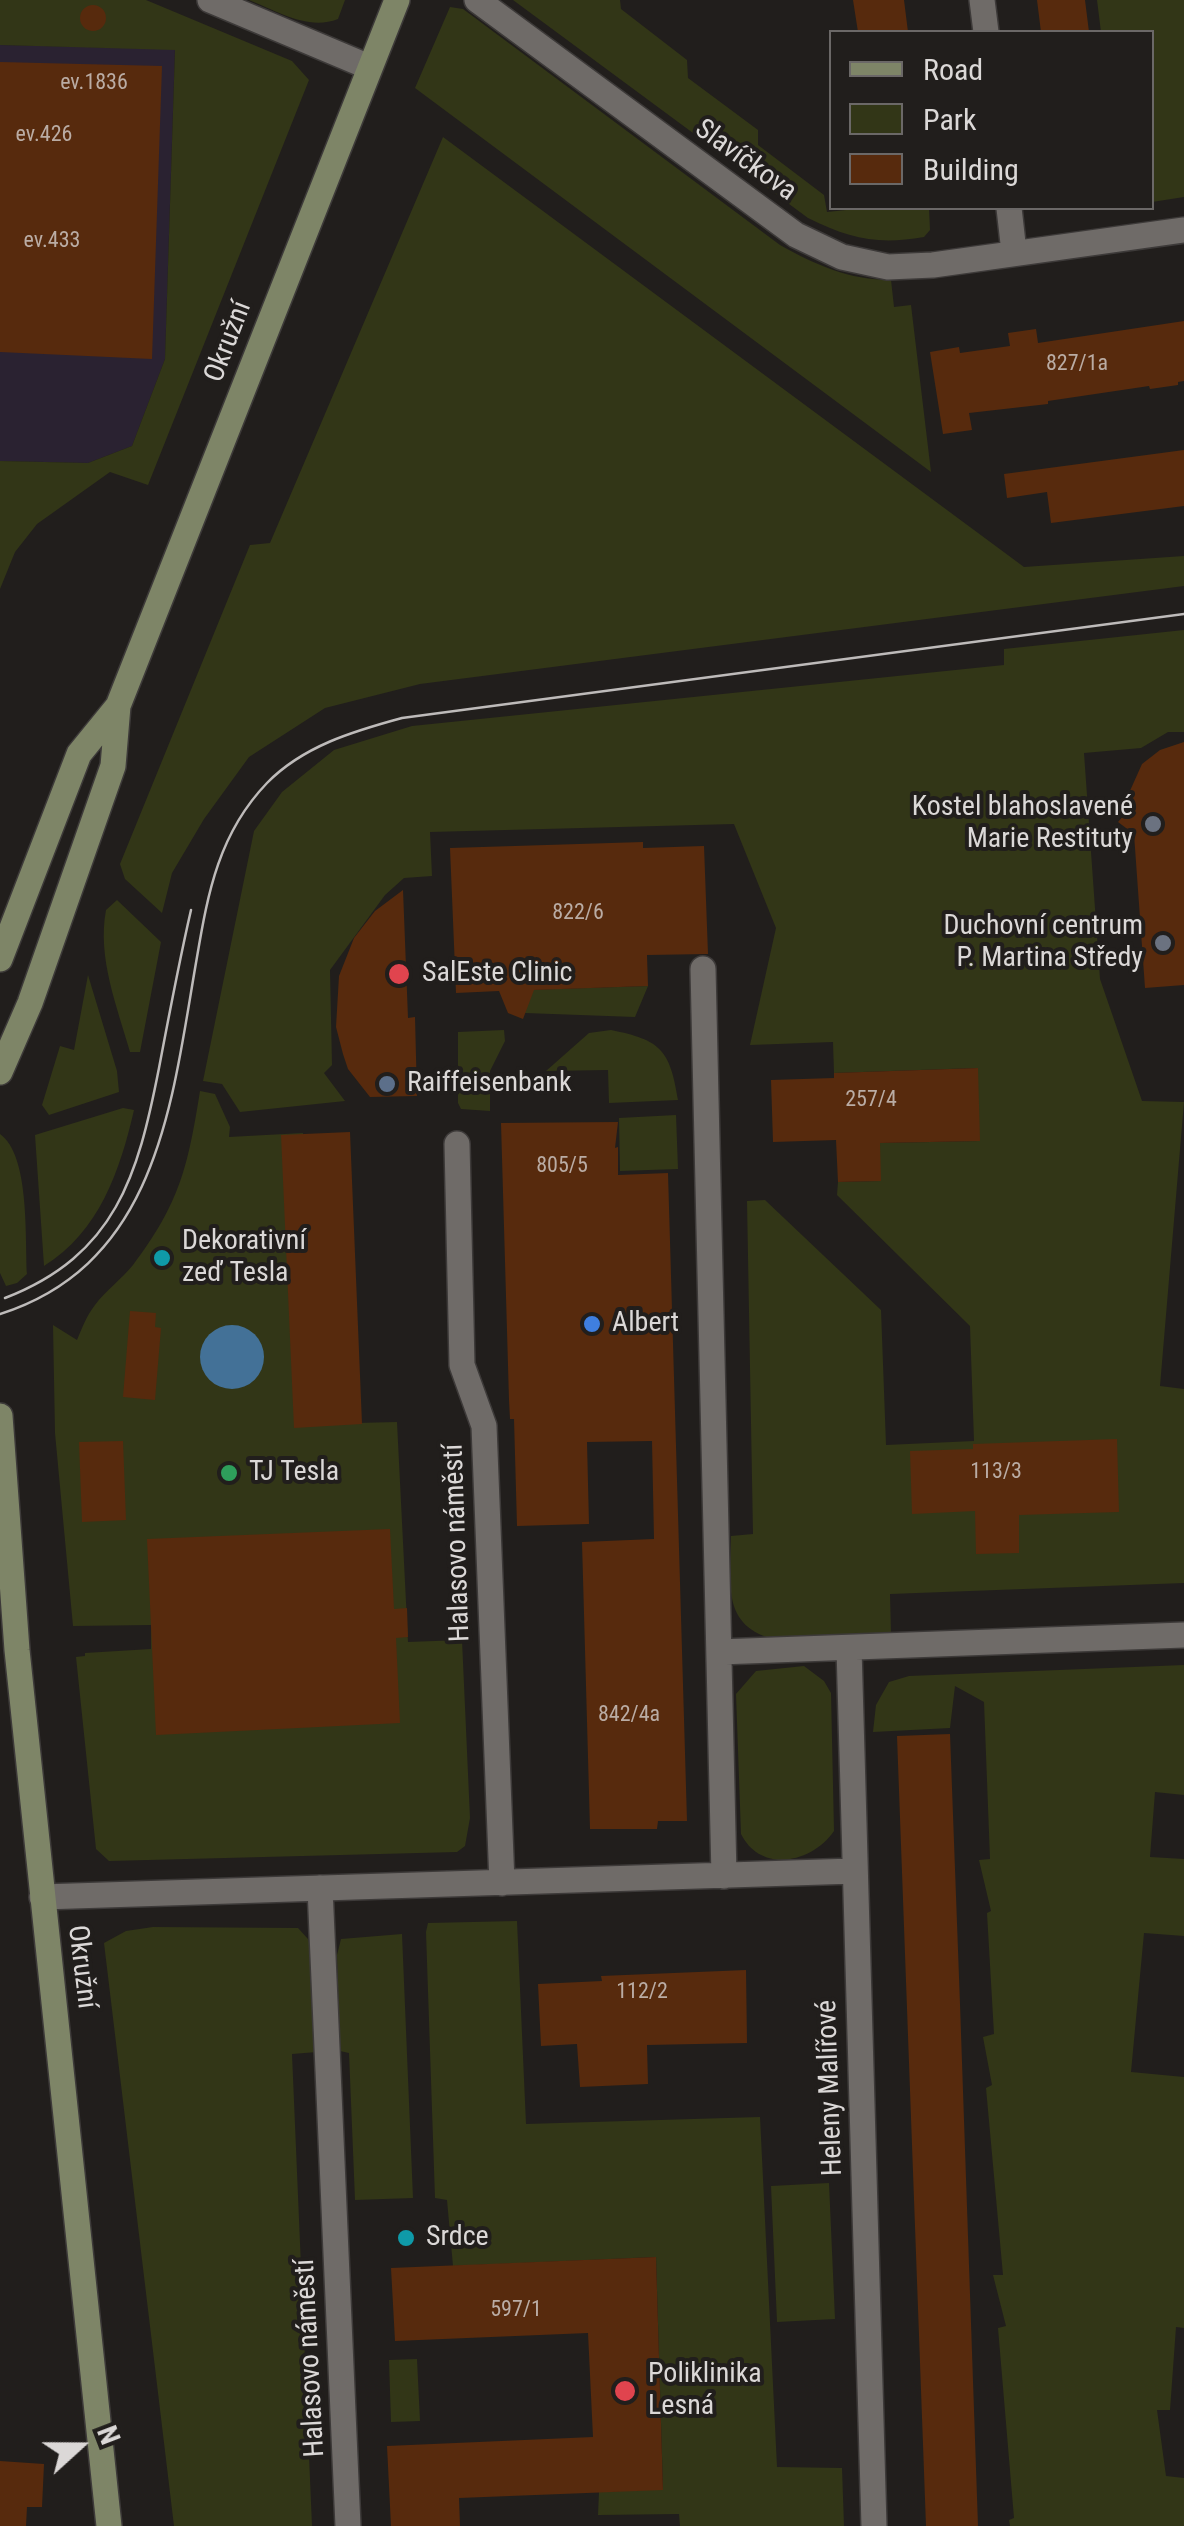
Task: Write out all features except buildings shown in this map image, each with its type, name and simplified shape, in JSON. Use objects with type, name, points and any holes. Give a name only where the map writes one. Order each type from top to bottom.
[{"type":"street","points":[[210,0],[369,68]]},
{"type":"street","name":"Okružní","points":[[0,1072],[30,1003],[113,766],[118,706],[397,0]]},
{"type":"street","name":"Slavíčkova","points":[[477,0],[796,236],[842,257],[888,267],[933,265],[1184,230]]},
{"type":"street","points":[[982,0],[986,30]]},
{"type":"street","points":[[1008,210],[1014,252]]},
{"type":"street","name":"Okružní","points":[[0,959],[79,754],[118,706]]},
{"type":"street","points":[[704,969],[724,1876]]},
{"type":"street","name":"Halasovo náměstí","points":[[456,1144],[462,1365],[484,1426],[502,1882]]},
{"type":"street","name":"Okružní","points":[[0,1416],[16,1650],[108,2526]]},
{"type":"street","points":[[719,1652],[1184,1635]]},
{"type":"street","name":"Heleny Malířové","points":[[849,1648],[874,2526]]},
{"type":"street","points":[[42,1897],[854,1871]]},
{"type":"street","name":"Halasovo náměstí","points":[[320,1888],[348,2526]]},
{"type":"shaded area","points":[[0,45],[175,49],[165,359],[132,446],[88,463],[0,461]]},
{"type":"green space","points":[[0,0],[146,0],[292,61],[309,80],[148,485],[110,472],[37,524],[15,552],[0,589],[0,461],[88,463],[132,446],[165,359],[175,50],[0,45]]},
{"type":"green space","points":[[249,0],[345,0],[338,19],[315,23]]},
{"type":"green space","points":[[513,0],[620,0],[621,9],[687,60],[688,78],[758,130],[758,145],[824,195],[827,212],[929,210],[930,230],[924,237],[878,240],[837,231],[808,218]]},
{"type":"green space","points":[[1097,0],[1184,0],[1184,197],[1154,202],[1154,30],[1101,30]]},
{"type":"green space","points":[[450,7],[463,9],[780,245],[833,270],[891,280],[894,307],[911,305],[931,472],[415,88]]},
{"type":"green space","points":[[443,137],[1024,567],[1184,556],[1184,586],[420,684],[325,708],[249,757],[204,819],[172,873],[162,913],[125,879],[120,864],[250,545],[270,543]]},
{"type":"green space","points":[[1184,630],[1184,732],[1168,732],[1141,748],[1084,753],[1100,979],[1142,1101],[1184,1102],[1160,1386],[1184,1389],[1184,1583],[890,1594],[891,1634],[777,1640],[759,1634],[737,1614],[731,1586],[731,1536],[753,1534],[747,1201],[765,1200],[881,1310],[886,1445],[974,1441],[970,1326],[837,1195],[838,1182],[880,1181],[880,1143],[979,1141],[977,1068],[834,1073],[833,1042],[750,1045],[776,928],[734,824],[430,832],[432,876],[404,878],[385,895],[330,970],[332,1065],[324,1073],[345,1101],[240,1112],[222,1084],[203,1081],[254,831],[282,792],[334,750],[412,726],[1004,665],[1004,649]]},
{"type":"green space","points":[[117,900],[161,942],[140,1052],[130,1052],[106,964],[106,910]]},
{"type":"green space","points":[[88,975],[117,1071],[119,1092],[49,1115],[42,1105],[60,1046],[74,1050]]},
{"type":"green space","points":[[648,986],[635,1017],[525,1013],[525,990]]},
{"type":"green space","points":[[504,1030],[505,1041],[490,1071],[490,1111],[461,1109],[458,1032]]},
{"type":"green space","points":[[611,1030],[641,1038],[660,1050],[671,1069],[678,1100],[609,1103],[608,1070],[546,1071],[589,1033]]},
{"type":"green space","name":"TJ Tesla","points":[[200,1091],[215,1094],[230,1127],[229,1137],[303,1133],[315,1424],[397,1422],[408,1642],[462,1640],[470,1818],[465,1846],[457,1852],[109,1861],[96,1849],[76,1657],[85,1653],[151,1649],[151,1625],[73,1626],[55,1433],[53,1325],[77,1340],[95,1305],[149,1243],[180,1183]]},
{"type":"green space","points":[[123,1108],[134,1110],[122,1155],[104,1198],[79,1236],[44,1266],[35,1135]]},
{"type":"green space","points":[[676,1115],[678,1169],[620,1171],[619,1118]]},
{"type":"green space","points":[[0,1134],[17,1160],[25,1219],[27,1274],[6,1286],[0,1273]]},
{"type":"green space","points":[[1184,1665],[1184,1795],[1155,1792],[1150,1857],[1184,1859],[1184,1936],[1144,1933],[1131,2072],[1184,2077],[1184,2328],[1176,2327],[1170,2410],[1157,2410],[1166,2476],[1184,2478],[1184,2526],[1010,2526],[1009,2520],[1014,2518],[998,2328],[1006,2326],[993,2275],[1003,2275],[986,2088],[992,2085],[983,2037],[994,2034],[987,1913],[991,1911],[979,1860],[990,1859],[984,1702],[955,1686],[950,1728],[873,1732],[876,1705],[889,1682],[909,1676]]},
{"type":"green space","points":[[804,1666],[824,1681],[831,1693],[834,1831],[825,1842],[800,1857],[773,1859],[750,1847],[741,1834],[736,1694],[756,1671]]},
{"type":"green space","points":[[517,1921],[526,2124],[760,2117],[777,2467],[842,2468],[844,2526],[680,2526],[679,2514],[598,2515],[599,2492],[663,2489],[656,2257],[453,2266],[447,2200],[435,2198],[426,1932],[428,1923]]},
{"type":"green space","points":[[153,1927],[298,1928],[308,1939],[312,1954],[317,2052],[292,2054],[312,2526],[174,2526],[104,1943],[126,1931]]},
{"type":"green space","points":[[402,1934],[413,2198],[355,2200],[349,2053],[340,2051],[337,1955],[341,1939]]},
{"type":"green space","points":[[829,2183],[835,2319],[777,2322],[771,2186]]},
{"type":"green space","points":[[417,2359],[420,2421],[391,2422],[389,2360]]},
{"type":"water","points":[[232,1325],[255,1334],[264,1357],[255,1380],[232,1389],[209,1380],[200,1357],[209,1334]]},
{"type":"tram line","points":[[0,1314],[53,1290],[95,1257],[126,1216],[149,1170],[166,1119],[218,864],[251,802],[297,759],[348,735],[402,718],[1184,614]]},
{"type":"tram line","points":[[5,1298],[43,1280],[73,1259],[97,1235],[116,1207],[142,1143],[191,910]]},
{"type":"place","name":"Kostel blahoslavené Marie Restituty","points":[[1153,824]]},
{"type":"place","name":"Duchovní centrum P. Martina Středy","points":[[1163,943]]},
{"type":"place","name":"SalEste Clinic","points":[[399,974]]},
{"type":"place","name":"Raiffeisenbank","points":[[387,1084]]},
{"type":"place","name":"Dekorativní zeď Tesla","points":[[162,1258]]},
{"type":"place","name":"Albert","points":[[592,1324]]},
{"type":"place","name":"TJ Tesla","points":[[229,1473]]},
{"type":"place","name":"Srdce","points":[[406,2238]]},
{"type":"place","name":"Poliklinika Lesná","points":[[625,2391]]}]
